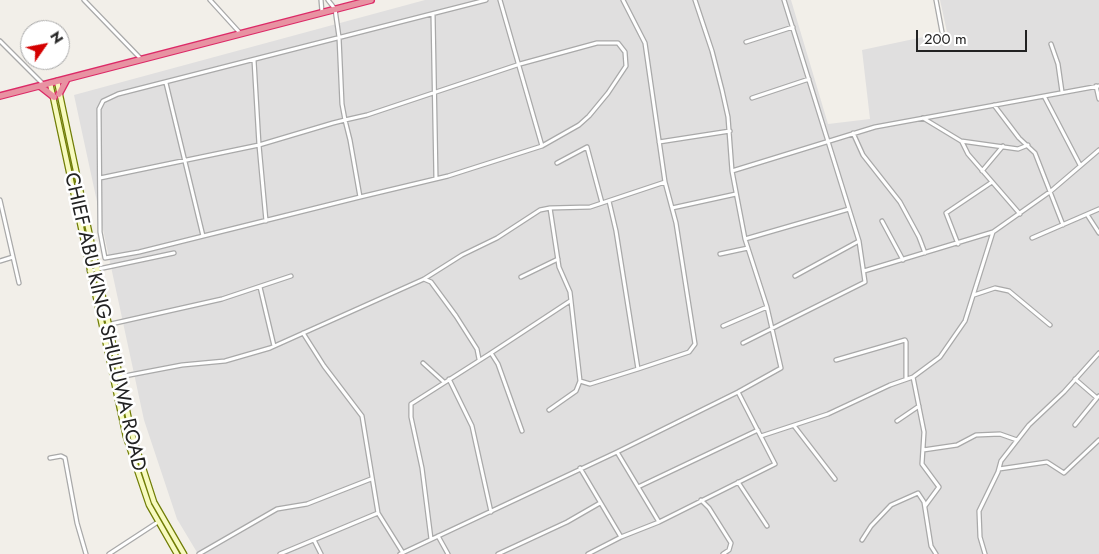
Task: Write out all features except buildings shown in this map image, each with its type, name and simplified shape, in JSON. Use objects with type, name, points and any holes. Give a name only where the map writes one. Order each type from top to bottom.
[{"type":"highway","points":[[0,96],[370,0]]},
{"type":"highway","points":[[45,84],[56,96],[67,79]]},
{"type":"street","points":[[84,0],[142,59]]},
{"type":"street","points":[[210,0],[240,34]]},
{"type":"street","points":[[321,0],[322,13]]},
{"type":"street","points":[[328,0],[335,9],[339,37],[342,104],[360,197]]},
{"type":"street","points":[[100,178],[259,146],[433,94],[520,64],[597,43],[618,43],[625,52],[626,66],[619,78],[589,116],[579,125],[542,146],[436,179],[204,236],[105,258],[101,246],[98,121],[99,109],[103,101],[118,94],[486,0]]},
{"type":"street","points":[[500,0],[520,64],[527,97],[542,146]]},
{"type":"street","points":[[580,381],[590,384],[638,369],[689,352],[695,344],[672,208],[658,142],[645,43],[623,0]]},
{"type":"street","points":[[302,333],[324,366],[362,416],[378,513],[401,553],[616,452],[738,392],[781,368],[766,307],[745,239],[732,171],[728,117],[712,51],[695,0]]},
{"type":"street","points":[[743,343],[863,285],[865,282],[859,241],[784,0]]},
{"type":"street","points":[[936,0],[942,32]]},
{"type":"street","points":[[433,14],[436,179]]},
{"type":"street","points":[[746,42],[793,27]]},
{"type":"street","points":[[0,41],[45,84]]},
{"type":"street","points":[[1051,44],[1058,64],[1062,92]]},
{"type":"street","points":[[254,60],[266,221]]},
{"type":"street","points":[[752,98],[809,79]]},
{"type":"street","points":[[57,81],[56,96],[132,434],[147,483],[166,525],[184,554]]},
{"type":"street","points":[[166,83],[184,162],[204,236]]},
{"type":"street","name":"CHIEF ABU KING SHULUWA ROAD","points":[[45,84],[56,96],[89,271],[130,450],[147,498],[158,522],[177,554]]},
{"type":"street","points":[[732,171],[828,140],[922,117],[1098,86],[1099,99]]},
{"type":"street","points":[[1044,96],[1080,165]]},
{"type":"street","points":[[994,105],[1001,117],[1035,153],[1063,224]]},
{"type":"street","points":[[922,117],[962,141],[1018,149],[1028,145]]},
{"type":"street","points":[[658,142],[730,131]]},
{"type":"street","points":[[853,133],[863,154],[900,202],[919,237],[925,253]]},
{"type":"street","points":[[962,141],[968,154],[1020,214]]},
{"type":"street","points":[[982,171],[1003,146]]},
{"type":"street","points":[[557,163],[587,147],[602,203]]},
{"type":"street","points":[[864,271],[958,244],[992,232],[1020,214],[1099,150]]},
{"type":"street","points":[[114,378],[182,365],[225,361],[274,346],[424,279],[469,251],[497,238],[540,210],[550,208],[585,208],[665,182]]},
{"type":"street","points":[[958,244],[946,213],[992,182]]},
{"type":"street","points":[[672,208],[736,194]]},
{"type":"street","points":[[0,200],[19,283]]},
{"type":"street","points":[[609,201],[616,231],[638,369]]},
{"type":"street","points":[[550,208],[558,259],[569,288],[580,381],[577,390],[550,410]]},
{"type":"street","points":[[745,239],[849,209]]},
{"type":"street","points":[[1032,238],[1099,210]]},
{"type":"street","points":[[1088,216],[1099,233]]},
{"type":"street","points":[[882,221],[903,260]]},
{"type":"street","points":[[761,436],[795,427],[913,377],[940,358],[961,330],[974,295],[992,232]]},
{"type":"street","points":[[795,276],[859,241]]},
{"type":"street","points":[[720,254],[748,248]]},
{"type":"street","points":[[89,271],[174,253]]},
{"type":"street","points":[[0,261],[13,257]]},
{"type":"street","points":[[521,277],[558,259]]},
{"type":"street","points":[[430,282],[431,274]]},
{"type":"street","points":[[102,326],[190,307],[291,276]]},
{"type":"street","points":[[424,279],[430,282],[477,349],[485,356]]},
{"type":"street","points":[[260,287],[274,346]]},
{"type":"street","points":[[974,295],[995,288],[1009,291],[1050,325]]},
{"type":"street","points":[[430,540],[422,468],[410,407],[414,402],[444,382],[479,359],[491,354],[571,300]]},
{"type":"street","points":[[566,305],[572,308]]},
{"type":"street","points":[[723,326],[766,307]]},
{"type":"street","points":[[836,360],[905,340],[906,379]]},
{"type":"street","points":[[477,349],[479,359]]},
{"type":"street","points":[[985,554],[979,532],[978,511],[999,469],[1001,461],[1016,441],[1099,353]]},
{"type":"street","points":[[491,354],[498,364],[522,431]]},
{"type":"street","points":[[423,363],[444,382]]},
{"type":"street","points":[[913,377],[924,432],[922,466],[939,487],[925,506]]},
{"type":"street","points":[[1074,425],[1098,397],[1075,379]]},
{"type":"street","points":[[449,380],[472,426],[491,512]]},
{"type":"street","points":[[588,554],[594,553],[621,537],[659,522],[776,463],[738,392]]},
{"type":"street","points":[[896,421],[919,406]]},
{"type":"street","points":[[795,427],[835,479]]},
{"type":"street","points":[[638,487],[758,430]]},
{"type":"street","points":[[923,450],[957,445],[976,435],[997,434],[1016,441]]},
{"type":"street","points":[[999,469],[1047,462],[1064,473],[1099,440]]},
{"type":"street","points":[[616,452],[659,522]]},
{"type":"street","points":[[50,458],[62,456],[67,462],[77,522],[86,554]]},
{"type":"street","points":[[580,468],[621,537]]},
{"type":"street","points":[[199,554],[274,511],[307,504],[372,479]]},
{"type":"street","points":[[738,482],[767,526]]},
{"type":"street","points":[[862,540],[871,526],[891,505],[916,492],[921,495],[925,506],[931,546],[936,554]]},
{"type":"street","points":[[707,497],[709,508]]},
{"type":"street","points":[[701,500],[709,508],[731,543],[730,549],[723,554]]},
{"type":"street","points":[[498,554],[566,522],[600,503]]},
{"type":"street","points":[[280,554],[378,513]]},
{"type":"street","points":[[109,554],[158,522]]},
{"type":"street","points":[[438,536],[448,554]]},
{"type":"street","points":[[314,540],[321,554]]},
{"type":"shaded area","points":[[425,0],[791,0],[828,124],[870,119],[862,50],[947,32],[940,0],[1099,0],[1099,554],[198,554],[177,519],[144,420],[74,95]]}]
